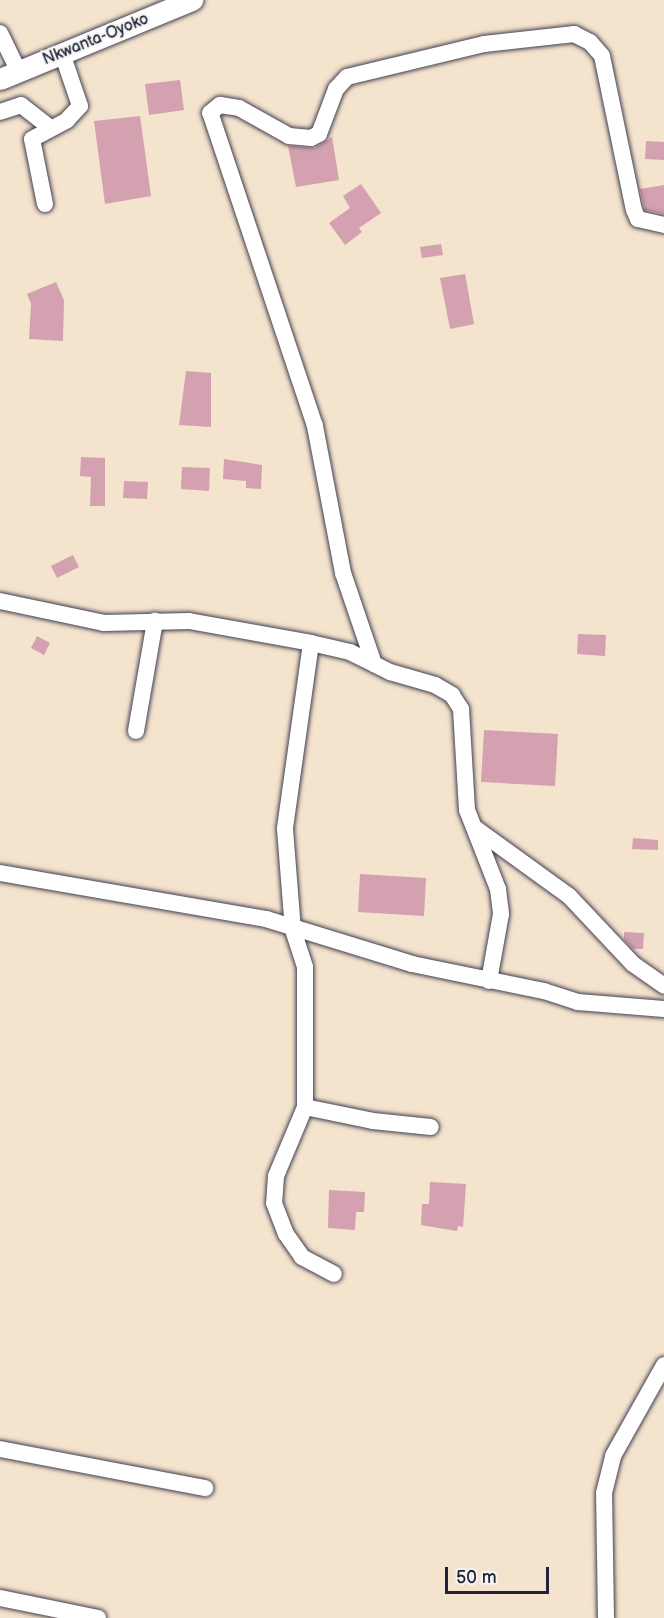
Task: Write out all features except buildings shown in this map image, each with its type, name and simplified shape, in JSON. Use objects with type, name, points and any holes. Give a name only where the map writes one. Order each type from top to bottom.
[{"type":"street","name":"Nkwanta-Oyoko","points":[[10,75],[192,0]]},
{"type":"street","points":[[0,33],[10,75]]},
{"type":"street","points":[[374,664],[343,573],[315,426],[210,112],[220,105],[239,108],[289,136],[311,138],[318,134],[336,89],[347,77],[484,44],[574,34],[590,42],[602,56],[634,210],[638,219],[664,225]]},
{"type":"street","points":[[45,204],[31,150],[32,139],[76,114],[80,106],[62,53]]},
{"type":"street","points":[[0,112],[21,105],[50,128]]},
{"type":"street","points":[[0,619],[3,602],[104,623],[155,621],[229,626],[350,652],[374,664],[452,694],[461,709],[466,740],[465,795],[474,828],[498,889],[501,914],[489,981]]},
{"type":"street","points":[[136,731],[155,621]]},
{"type":"street","points":[[311,643],[285,829],[293,930],[304,967],[305,1107],[276,1176],[274,1203],[286,1234],[302,1257],[334,1274]]},
{"type":"street","points":[[474,828],[569,896],[640,970],[664,986]]},
{"type":"street","points":[[0,873],[240,914],[411,964],[589,1004],[664,1009]]},
{"type":"street","points":[[305,1107],[373,1121],[430,1127]]},
{"type":"street","points":[[606,1618],[604,1493],[613,1456],[664,1365]]},
{"type":"street","points":[[0,1449],[205,1488]]},
{"type":"street","points":[[0,1598],[98,1618]]}]
